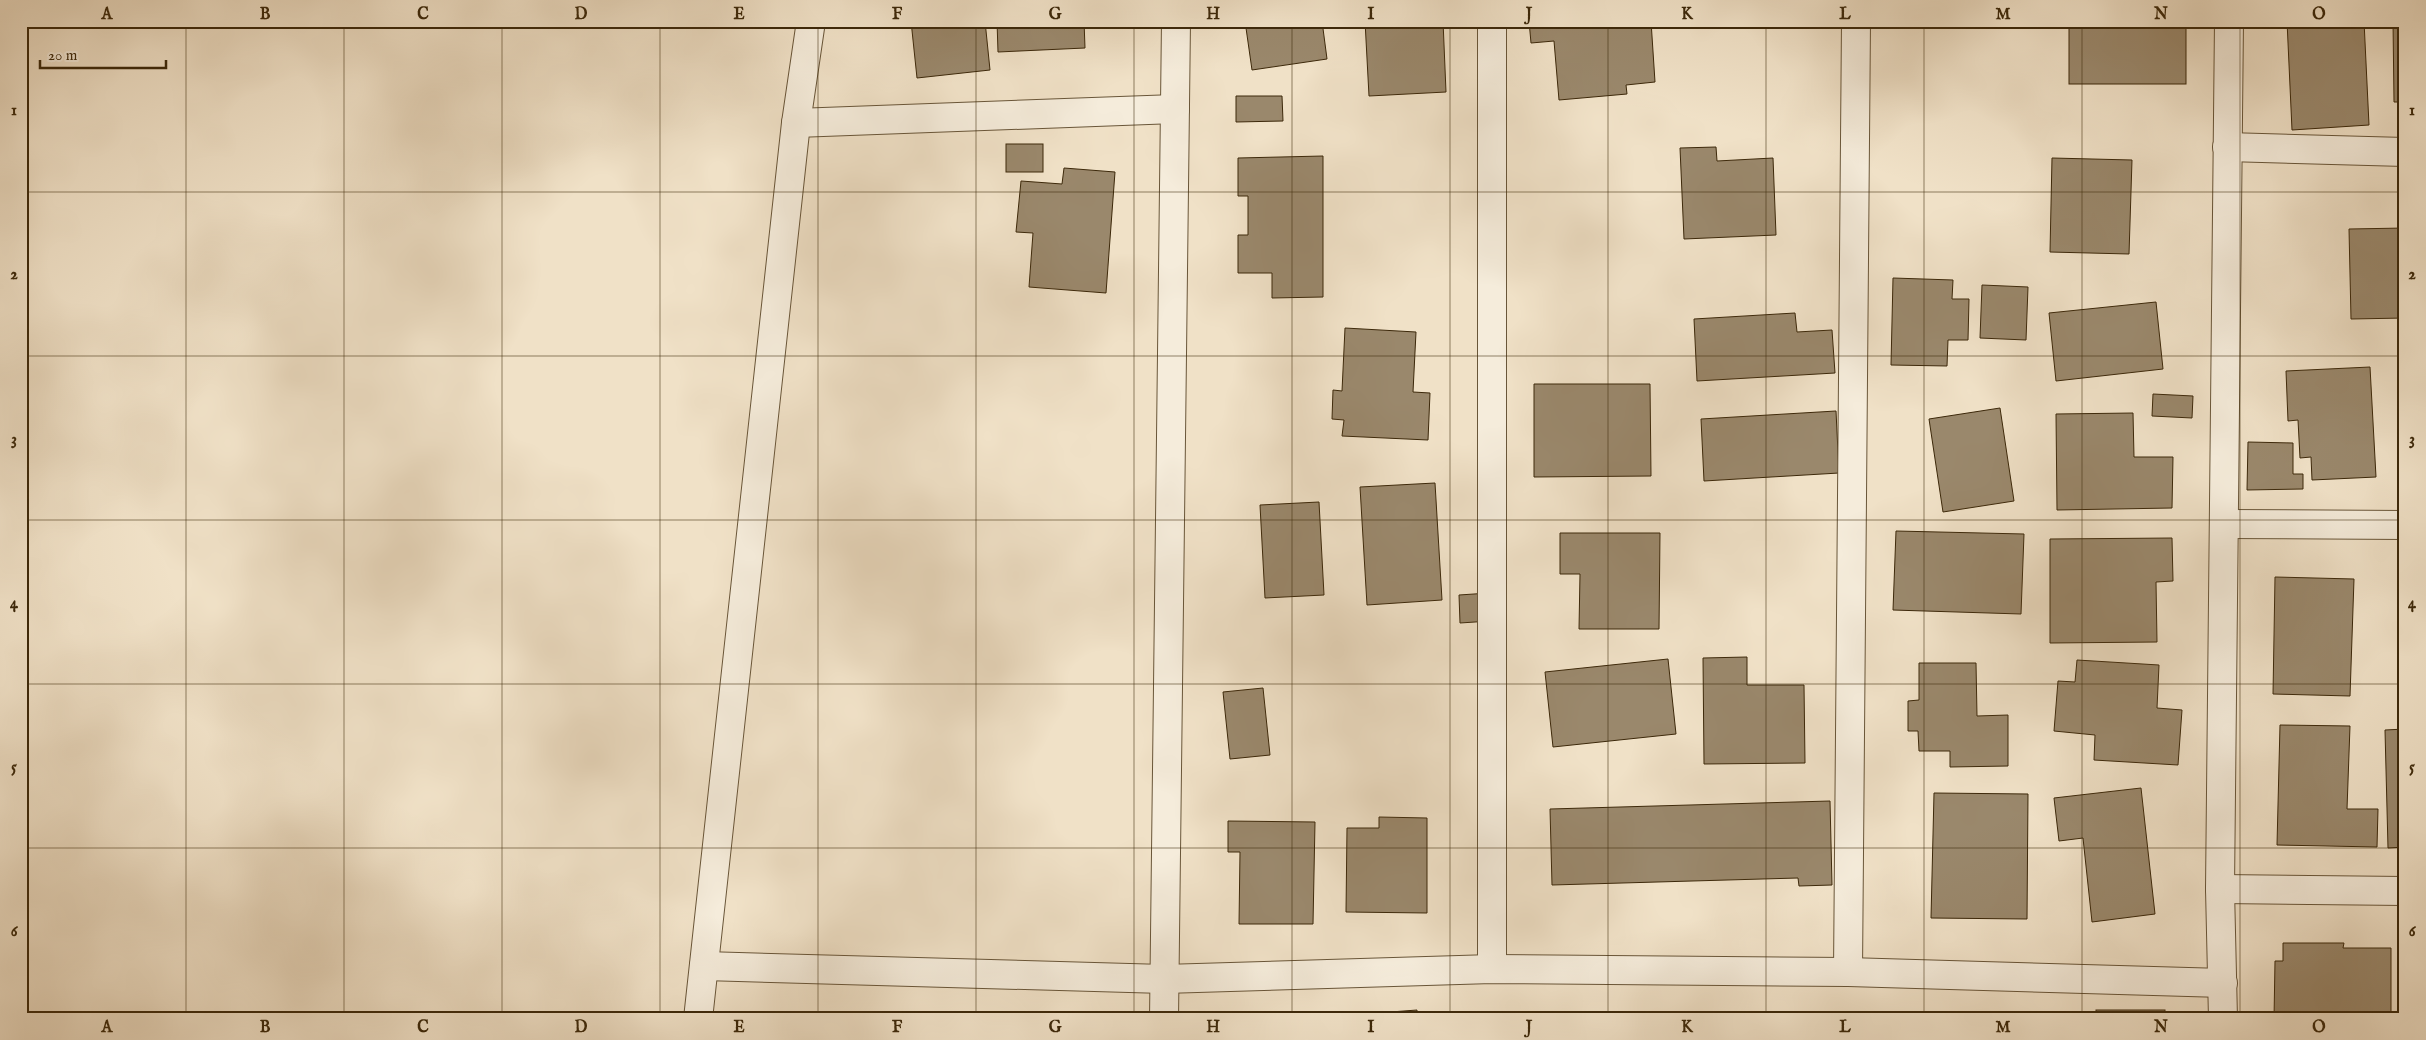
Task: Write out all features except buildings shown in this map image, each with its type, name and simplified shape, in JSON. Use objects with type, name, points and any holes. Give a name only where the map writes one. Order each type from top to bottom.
[{"type":"street","points":[[1164,1019],[1176,21]]},
{"type":"street","points":[[1492,21],[1492,969]]},
{"type":"street","points":[[1848,972],[1856,21]]},
{"type":"street","points":[[2224,1019],[2220,889],[2229,21]]},
{"type":"street","points":[[698,1019],[807,22]]},
{"type":"street","points":[[796,123],[1175,109]]},
{"type":"street","points":[[2227,146],[2405,152]]},
{"type":"street","points":[[2225,524],[2405,525]]},
{"type":"street","points":[[2220,889],[2405,892]]},
{"type":"street","points":[[704,966],[1164,979],[1492,969],[1848,972],[2223,983]]}]
